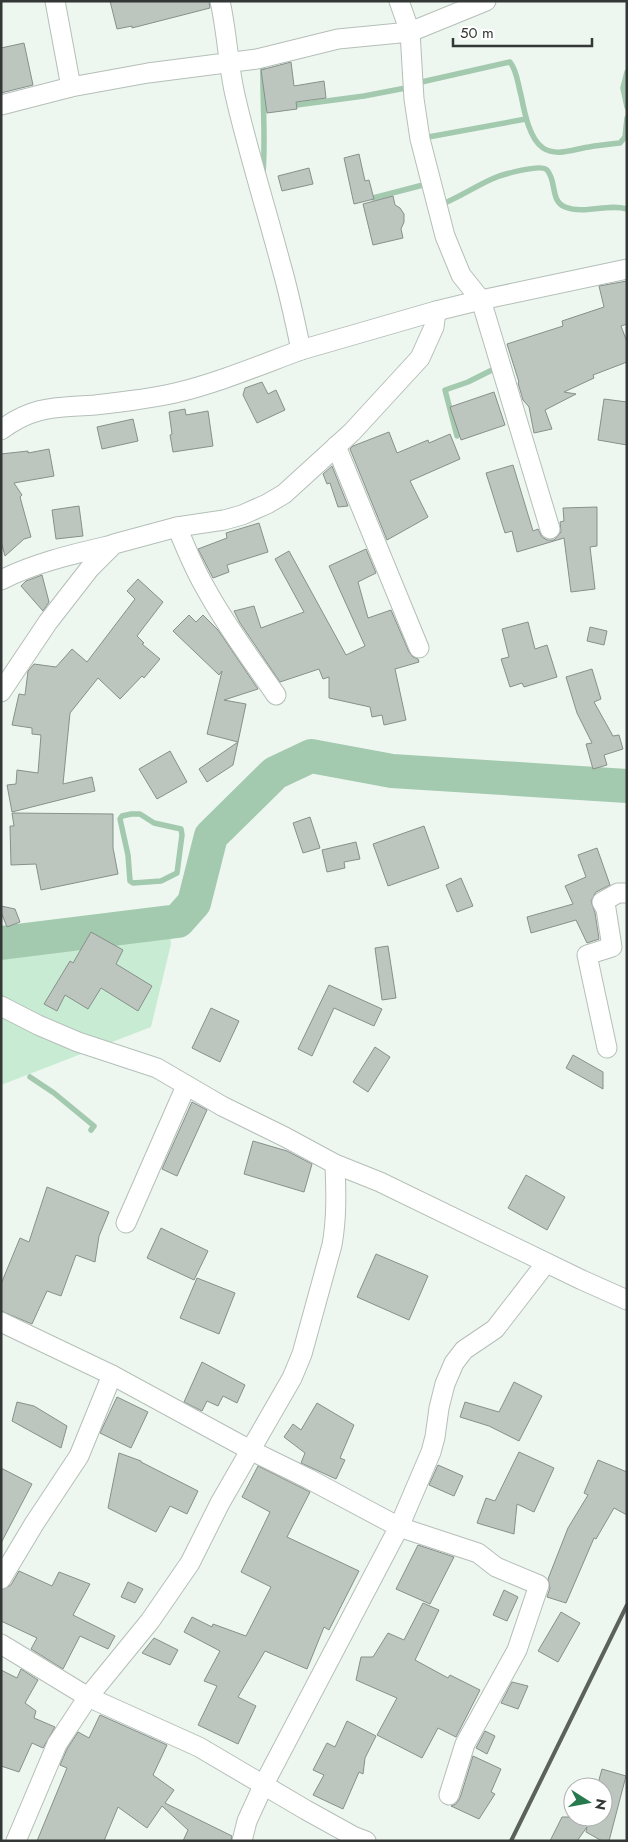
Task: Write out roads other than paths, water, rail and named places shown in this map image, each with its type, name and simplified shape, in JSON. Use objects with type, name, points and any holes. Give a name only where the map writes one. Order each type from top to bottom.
[{"type":"street","points":[[55,1],[71,87]]},
{"type":"street","points":[[220,1],[235,95],[302,350]]},
{"type":"street","points":[[399,1],[410,32],[414,98],[420,139],[445,236],[461,275],[481,300],[550,529]]},
{"type":"street","points":[[1,105],[71,87],[148,73],[229,63],[284,53],[338,39],[410,32],[486,1]]},
{"type":"street","points":[[1,430],[27,414],[45,408],[141,400],[174,393],[201,386],[302,350],[436,311],[627,269]]},
{"type":"street","points":[[1,580],[49,559],[114,544],[177,526],[224,520],[242,515],[284,494],[372,412],[420,358],[434,327],[436,311]]},
{"type":"street","points":[[336,446],[419,648]]},
{"type":"street","points":[[177,526],[189,557],[205,588],[228,627],[276,694]]},
{"type":"street","points":[[1,692],[48,622],[90,568],[114,544]]},
{"type":"street","points":[[607,1048],[587,955],[612,947],[606,909],[602,902],[618,893],[627,892]]},
{"type":"street","points":[[1,1006],[38,1025],[78,1042],[157,1068],[186,1086],[335,1164],[380,1182],[627,1300]]},
{"type":"street","points":[[126,1222],[186,1086]]},
{"type":"street","points":[[16,1841],[58,1744],[88,1697],[150,1621],[190,1563],[220,1503],[292,1378],[302,1354],[336,1226],[335,1164]]},
{"type":"street","points":[[242,1841],[247,1821],[264,1784],[399,1527],[431,1452],[443,1392],[454,1363],[464,1350],[495,1329],[546,1262]]},
{"type":"street","points":[[1,1322],[112,1375],[250,1450],[399,1527],[478,1553],[496,1567],[539,1585],[517,1650],[465,1744],[449,1795]]},
{"type":"street","points":[[1,1579],[34,1524],[79,1456],[112,1375]]},
{"type":"street","points":[[1,1644],[88,1697],[200,1747],[353,1836],[366,1841]]},
{"type":"waterway","points":[[263,61],[263,173]]},
{"type":"waterway","points":[[417,83],[510,62],[516,73],[531,131],[538,144],[548,151],[566,152],[620,143],[625,137],[627,118]]},
{"type":"waterway","points":[[627,72],[623,88],[627,107]]},
{"type":"waterway","points":[[289,106],[364,96],[411,87]]},
{"type":"waterway","points":[[423,138],[526,119]]},
{"type":"waterway","points":[[440,205],[497,177],[521,170],[543,168],[550,175],[557,200],[565,207],[580,210],[612,207],[627,209]]},
{"type":"waterway","points":[[373,198],[423,185]]},
{"type":"waterway","points":[[457,436],[445,390],[468,382],[498,367]]},
{"type":"waterway","points":[[1,943],[178,921],[194,903],[211,836],[275,773],[311,756],[392,771],[627,786]]},
{"type":"waterway","points":[[131,814],[140,814],[154,823],[181,829],[182,835],[177,873],[161,881],[133,883],[130,881],[128,855],[120,819],[122,816],[131,814]]},
{"type":"waterway","points":[[30,1077],[54,1093],[94,1126],[91,1130]]},
{"type":"railway","points":[[511,1841],[627,1605]]}]
